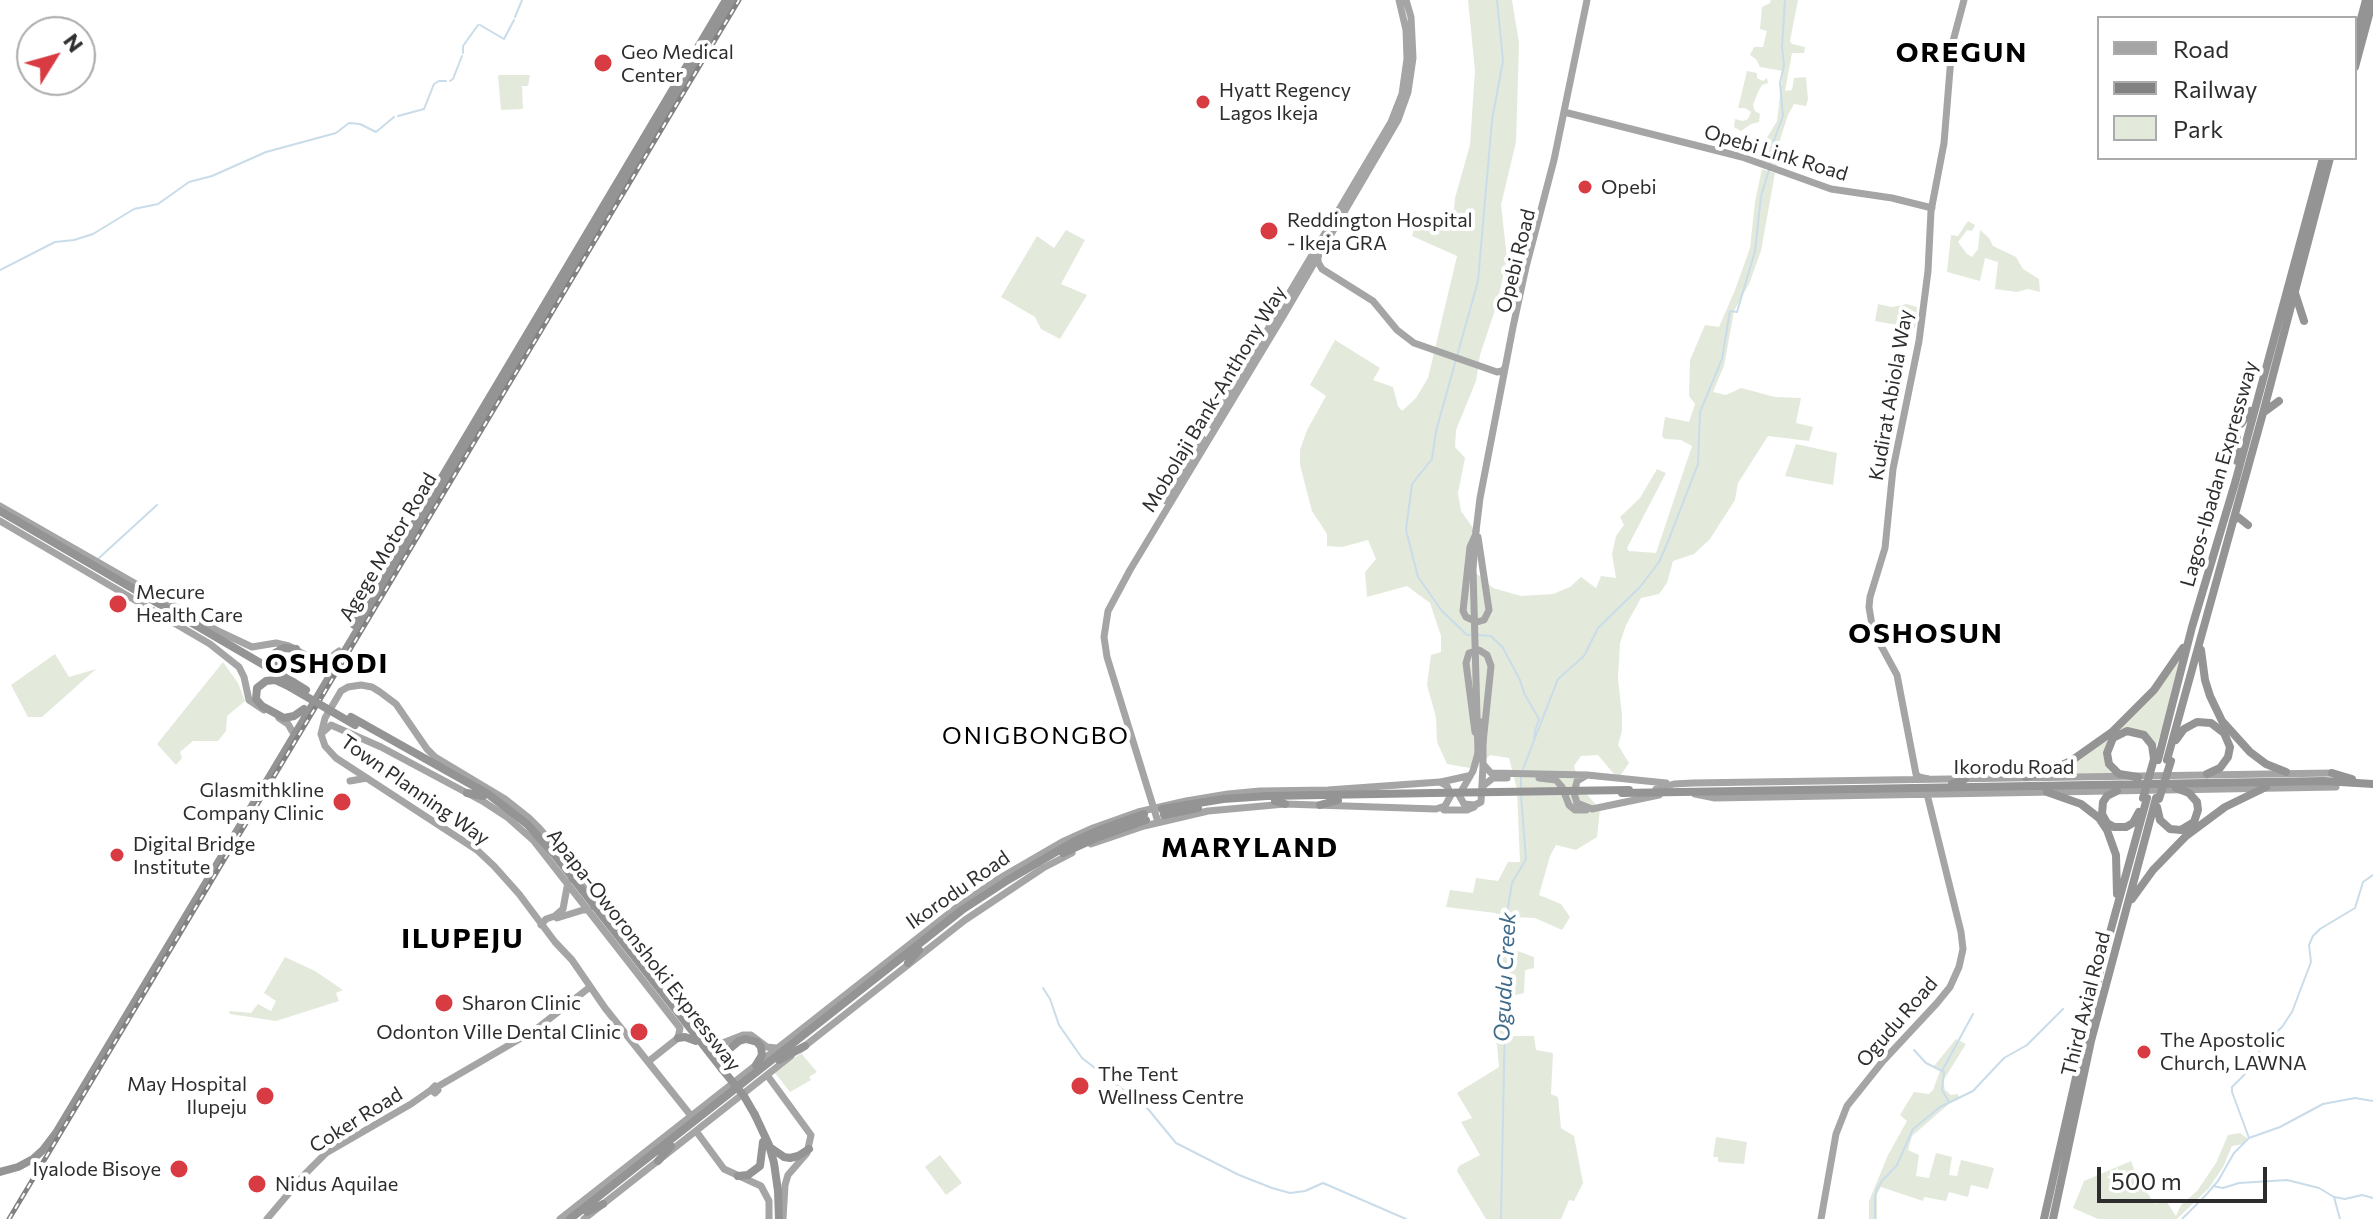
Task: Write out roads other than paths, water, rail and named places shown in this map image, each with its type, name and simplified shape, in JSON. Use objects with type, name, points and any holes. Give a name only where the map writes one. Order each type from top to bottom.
[{"type":"highway","name":"Agege Motor Road","points":[[269,772],[420,512],[726,0]]},
{"type":"highway","name":"Agege Motor Road","points":[[0,1170],[18,1167],[33,1159],[56,1133],[269,772],[735,0]]},
{"type":"highway","points":[[2357,34],[2366,0]]},
{"type":"highway","points":[[2357,60],[2373,0]]},
{"type":"highway","name":"Lagos-Ibadan Expressway","points":[[2162,760],[2203,633],[2263,413],[2276,344],[2323,160]]},
{"type":"highway","name":"Lagos-Ibadan Expressway","points":[[2152,800],[2192,627],[2263,379],[2295,288],[2302,245],[2329,160]]},
{"type":"highway","points":[[2263,379],[2268,337],[2286,270],[2302,245]]},
{"type":"highway","points":[[2295,288],[2304,309],[2304,321]]},
{"type":"highway","points":[[2229,503],[2224,491],[2235,483],[2237,438],[2231,428],[2245,419],[2258,396]]},
{"type":"highway","points":[[2263,413],[2279,401]]},
{"type":"highway","name":"Apapa-Oworonshoki Expressway","points":[[0,514],[15,527],[291,684]]},
{"type":"highway","name":"Apapa-Oworonshoki Expressway","points":[[0,514],[353,721],[504,804],[540,837],[688,1020],[753,1116],[776,1177],[776,1219]]},
{"type":"highway","points":[[2232,521],[2238,517],[2248,525]]},
{"type":"highway","points":[[2026,777],[2071,761],[2112,732],[2154,690],[2183,648],[2192,627]]},
{"type":"highway","points":[[2176,740],[2203,633]]},
{"type":"highway","points":[[2162,760],[2183,648]]},
{"type":"highway","points":[[291,684],[273,663],[275,653],[281,649],[296,649]]},
{"type":"highway","points":[[2201,650],[2205,680],[2222,721],[2250,752],[2266,764],[2286,772]]},
{"type":"highway","points":[[291,684],[268,680],[259,685],[256,699],[262,706],[284,718],[304,709]]},
{"type":"highway","points":[[2162,760],[2184,729],[2197,722],[2211,723],[2224,733],[2230,747],[2228,757],[2220,768],[2207,774]]},
{"type":"highway","points":[[2138,777],[2119,774],[2109,764],[2107,747],[2113,738],[2127,731],[2144,735],[2162,760]]},
{"type":"highway","points":[[2332,773],[2352,781]]},
{"type":"highway","points":[[1952,786],[1965,779]]},
{"type":"highway","points":[[2336,787],[2352,781]]},
{"type":"highway","name":"Ikorodu Road","points":[[1630,794],[1656,789],[2373,782]]},
{"type":"highway","points":[[1952,786],[1966,793]]},
{"type":"highway","name":"Ikorodu Road","points":[[583,1217],[832,1011],[962,910],[1082,837],[1154,816],[1271,798],[1630,794],[1674,788],[1952,786]]},
{"type":"highway","points":[[2132,899],[2153,870],[2186,836],[2225,807],[2266,787]]},
{"type":"highway","name":"Apapa-Oworonshoki Expressway","points":[[472,788],[527,828],[538,840],[657,994],[722,1072]]},
{"type":"highway","points":[[2152,800],[2160,820],[2170,829],[2181,830],[2194,822],[2198,810],[2197,802],[2189,793],[2176,788]]},
{"type":"highway","points":[[1281,790],[1271,798],[1285,804]]},
{"type":"highway","points":[[1328,790],[1342,797]]},
{"type":"highway","points":[[2117,791],[2107,796],[2102,805],[2102,814],[2107,823],[2114,827],[2126,827],[2133,823],[2152,800]]},
{"type":"highway","points":[[2047,792],[2081,804],[2099,818],[2107,830],[2116,855],[2118,885],[2112,926]]},
{"type":"highway","points":[[1320,805],[1342,797]]},
{"type":"highway","points":[[2124,918],[2132,899],[2152,800]]},
{"type":"highway","name":"Third Axial Road","points":[[2053,1219],[2091,1041],[2152,800]]},
{"type":"highway","name":"Third Axial Road","points":[[2044,1219],[2070,1096],[2112,926],[2152,800]]},
{"type":"highway","points":[[2116,902],[2139,812]]},
{"type":"highway","name":"Ikorodu Road","points":[[570,1219],[998,891],[1041,865],[1096,838],[1154,816]]},
{"type":"highway","points":[[895,963],[910,944]]},
{"type":"highway","points":[[908,963],[919,950]]},
{"type":"highway","points":[[809,1023],[832,1011]]},
{"type":"highway","points":[[678,1038],[696,1041]]},
{"type":"highway","points":[[722,1072],[727,1051],[746,1039],[757,1042],[762,1050],[762,1058],[756,1065]]},
{"type":"highway","points":[[778,1061],[805,1046]]},
{"type":"highway","points":[[722,1109],[740,1077]]},
{"type":"highway","points":[[654,1147],[678,1135]]},
{"type":"highway","points":[[738,1176],[748,1175],[760,1166],[766,1144],[784,1157],[798,1156],[809,1149]]},
{"type":"highway","points":[[658,1161],[672,1145]]},
{"type":"highway","points":[[583,1217],[603,1204]]},
{"type":"main road","name":"Mobolaji Bank-Anthony Way","points":[[1147,796],[1101,649],[1101,624],[1109,597],[1283,311],[1391,122],[1404,85],[1407,59],[1406,30],[1399,0]]},
{"type":"main road","name":"Mobolaji Bank-Anthony Way","points":[[1283,311],[1319,256],[1401,113],[1413,58],[1411,17],[1406,0]]},
{"type":"main road","name":"Opebi Road","points":[[1503,379],[1569,114],[1588,0]]},
{"type":"main road","name":"Kudirat Abiola Way","points":[[1928,779],[1916,774],[1897,675],[1874,633],[1870,597],[1885,548],[1889,468],[1915,340],[1930,209],[1943,134],[1950,46],[1963,0]]},
{"type":"main road","name":"Opebi Link Road","points":[[1569,114],[1750,159],[1831,189],[1930,209]]},
{"type":"main road","points":[[1319,256],[1322,269],[1373,301],[1400,333],[1421,348]]},
{"type":"main road","points":[[1307,276],[1320,271],[1365,299],[1394,332],[1421,348],[1493,372],[1503,379],[1480,498],[1473,569],[1480,743]]},
{"type":"main road","name":"Opebi Road","points":[[1477,533],[1515,327]]},
{"type":"main road","points":[[1493,372],[1505,368]]},
{"type":"main road","points":[[0,514],[218,631],[252,647],[276,643],[296,649],[327,671]]},
{"type":"main road","name":"Kudirat Abiola Way","points":[[1886,514],[1882,548],[1867,596],[1866,617],[1895,686],[1912,771],[1906,779]]},
{"type":"main road","name":"Apapa-Oworonshoki Expressway","points":[[15,527],[210,644],[239,667],[251,703],[284,720],[292,731]]},
{"type":"main road","points":[[1477,533],[1489,610],[1484,620],[1477,622],[1466,617],[1463,611],[1470,547],[1477,533]]},
{"type":"main road","points":[[1477,533],[1480,754],[1459,795],[1464,804],[1481,802],[1485,766]]},
{"type":"main road","points":[[1479,650],[1469,653],[1466,663],[1480,743]]},
{"type":"main road","points":[[317,661],[327,660],[339,651]]},
{"type":"main road","name":"Apapa-Oworonshoki Expressway","points":[[321,734],[327,713],[344,689],[356,685],[372,687],[396,704],[431,753],[526,833],[568,882],[657,994],[680,1028],[678,1038]]},
{"type":"main road","points":[[321,734],[331,725],[326,720],[327,713]]},
{"type":"main road","name":"Apapa-Oworonshoki Expressway","points":[[331,725],[472,788]]},
{"type":"main road","name":"Town Planning Way","points":[[321,734],[329,752],[477,850],[501,874],[542,920],[590,987],[693,1116]]},
{"type":"main road","points":[[1480,754],[1491,773],[1587,775],[1674,788]]},
{"type":"main road","points":[[347,765],[350,779],[367,778]]},
{"type":"main road","name":"Ikorodu Road","points":[[1656,789],[1906,779],[2332,773]]},
{"type":"main road","name":"Ikorodu Road","points":[[560,1219],[972,896],[1024,863],[1083,832],[1154,816],[1225,794],[1440,782],[1470,775]]},
{"type":"main road","points":[[1587,775],[1577,781],[1574,793],[1577,803],[1592,809]]},
{"type":"main road","points":[[1485,784],[1493,778],[1556,780],[1575,810],[1592,809],[1630,794]]},
{"type":"main road","points":[[1440,782],[1447,786],[1451,795],[1442,808]]},
{"type":"main road","name":"Ikorodu Road","points":[[1674,788],[1715,798],[2336,787]]},
{"type":"main road","name":"Ogudu Road","points":[[1823,1219],[1837,1128],[1849,1101],[1937,1003],[1950,987],[1959,967],[1963,949],[1961,932],[1929,794]]},
{"type":"main road","points":[[1147,796],[1154,816]]},
{"type":"main road","points":[[1147,796],[1144,803],[1154,816]]},
{"type":"main road","name":"Ikorodu Road","points":[[603,1204],[965,920],[1043,868],[1089,845],[1154,816],[1227,808],[1285,804],[1467,810],[1476,805]]},
{"type":"main road","points":[[542,920],[555,916],[563,909],[568,882]]},
{"type":"main road","points":[[542,920],[589,910]]},
{"type":"main road","name":"Coker Road","points":[[270,1216],[326,1153],[543,1026],[590,987]]},
{"type":"main road","name":"Apapa-Oworonshoki Expressway","points":[[688,1020],[713,1044],[747,1035],[767,1047],[778,1048]]},
{"type":"main road","points":[[649,1061],[678,1038]]},
{"type":"main road","name":"Town Planning Way","points":[[638,1049],[693,1116]]},
{"type":"main road","points":[[767,1075],[810,1132],[809,1149],[788,1175],[776,1219]]},
{"type":"main road","points":[[696,1131],[724,1169],[761,1186],[776,1219]]},
{"type":"waterway","points":[[515,17],[522,0]]},
{"type":"waterway","points":[[1470,635],[1442,611],[1418,577],[1406,530],[1412,484],[1432,459],[1436,431],[1478,281],[1492,120],[1503,61],[1497,0]]},
{"type":"waterway","points":[[1770,164],[1773,143],[1783,116],[1780,83],[1784,65],[1785,0]]},
{"type":"waterway","points":[[480,25],[504,39],[514,20]]},
{"type":"waterway","points":[[463,53],[463,46],[478,25]]},
{"type":"waterway","points":[[450,81],[462,56]]},
{"type":"waterway","points":[[398,116],[424,109],[434,84],[446,81]]},
{"type":"waterway","points":[[0,270],[55,242],[93,234],[134,209],[158,204],[189,182],[212,176],[266,152],[336,133],[349,123],[360,124],[376,132],[394,117]]},
{"type":"waterway","points":[[1523,769],[1558,679],[1584,656],[1598,628],[1640,587],[1659,562],[1667,544],[1698,464],[1700,412],[1722,359],[1730,311],[1737,312],[1755,251],[1761,196],[1769,170]]},
{"type":"waterway","points":[[99,558],[157,505]]},
{"type":"waterway","points":[[1477,635],[1491,636],[1503,648],[1539,719],[1534,740]]},
{"type":"waterway","name":"Ogudu Creek","points":[[1521,775],[1521,789]]},
{"type":"waterway","name":"Ogudu Creek","points":[[1501,1219],[1505,1017],[1502,960],[1512,883],[1526,859],[1521,795]]},
{"type":"waterway","points":[[2249,1138],[2232,1087],[2292,1012],[2311,962],[2309,945],[2313,936],[2355,908],[2363,882],[2373,875]]},
{"type":"waterway","points":[[1043,988],[1059,1025],[1082,1058],[1148,1109],[1176,1143],[1272,1188],[1290,1193],[1305,1191],[1323,1183],[1406,1219]]},
{"type":"waterway","points":[[1875,1219],[1877,1189],[1897,1165],[1913,1129],[1940,1107],[1973,1091],[2004,1058],[2027,1045],[2063,1009]]},
{"type":"waterway","points":[[1943,1069],[1973,1014]]},
{"type":"waterway","points":[[1914,1050],[1926,1063],[1944,1072],[1942,1090],[1949,1102]]},
{"type":"waterway","points":[[2182,1219],[2218,1181],[2234,1153],[2249,1138],[2280,1127],[2323,1104],[2355,1098],[2373,1101]]},
{"type":"waterway","points":[[2213,1186],[2223,1188],[2239,1183],[2287,1180],[2319,1188],[2334,1197],[2345,1199],[2362,1195],[2373,1198]]},
{"type":"waterway","points":[[2334,1197],[2340,1219]]},
{"type":"railway","points":[[9,1219],[739,0]]},
{"type":"place","name":"Geo Medical Center","points":[[603,63]]},
{"type":"place","name":"Hyatt Regency Lagos Ikeja","points":[[1203,102]]},
{"type":"place","name":"Opebi","points":[[1585,187]]},
{"type":"place","name":"Reddington Hospital - Ikeja GRA","points":[[1269,231]]},
{"type":"place","name":"Mecure Health Care","points":[[118,604]]},
{"type":"place","name":"Glasmithkline Company Clinic","points":[[342,802]]},
{"type":"place","name":"Digital Bridge Institute","points":[[117,855]]},
{"type":"place","name":"Sharon Clinic","points":[[444,1003]]},
{"type":"place","name":"Odonton Ville Dental Clinic","points":[[639,1032]]},
{"type":"place","name":"The Apostolic Church, LAWNA","points":[[2144,1052]]},
{"type":"place","name":"The Tent Wellness Centre","points":[[1080,1086]]},
{"type":"place","name":"May Hospital Ilupeju","points":[[265,1096]]},
{"type":"place","name":"Iyalode Bisoye","points":[[179,1169]]},
{"type":"place","name":"Nidus Aquilae","points":[[257,1184]]},
{"type":"district","name":"OREGUN","points":[[1962,53]]},
{"type":"district","name":"OSHOSUN","points":[[1926,634]]},
{"type":"district","name":"OSHODI","points":[[327,664]]},
{"type":"district","name":"ONIGBONGBO","points":[[1036,736]]},
{"type":"district","name":"MARYLAND","points":[[1250,848]]},
{"type":"district","name":"ILUPEJU","points":[[463,939]]}]
